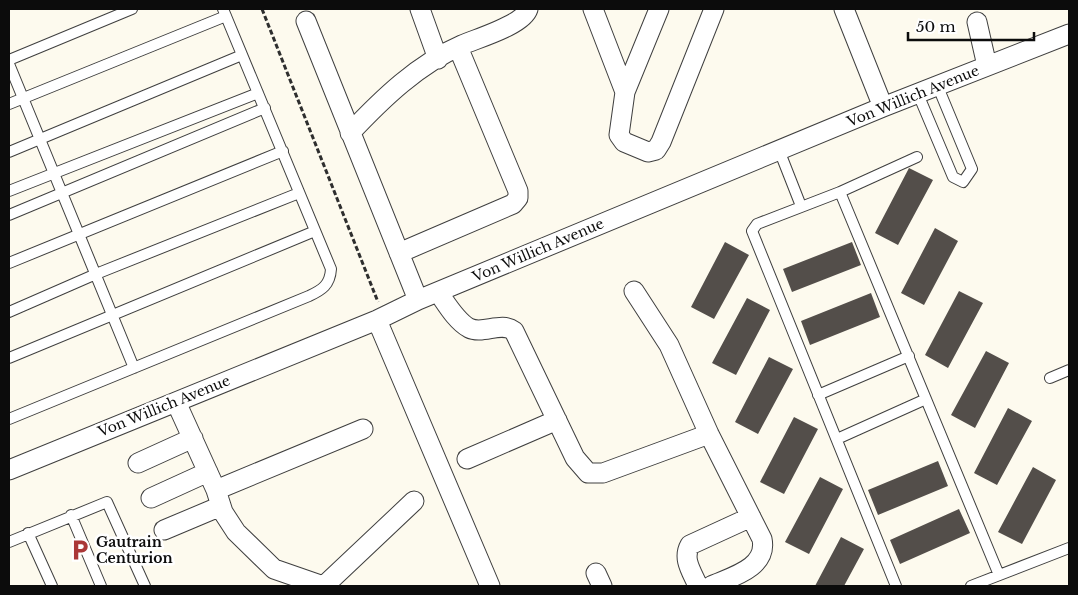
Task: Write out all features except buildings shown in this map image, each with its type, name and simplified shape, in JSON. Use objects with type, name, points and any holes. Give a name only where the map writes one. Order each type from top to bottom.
[{"type":"street","points":[[420,9],[438,59]]},
{"type":"street","points":[[350,133],[390,92],[407,79],[458,47],[520,20],[528,9]]},
{"type":"street","points":[[593,9],[625,92]]},
{"type":"street","points":[[659,9],[625,92],[619,135],[624,142],[648,152],[656,150],[661,142],[714,9]]},
{"type":"street","points":[[844,9],[883,107]]},
{"type":"street","points":[[306,21],[418,300]]},
{"type":"street","points":[[977,22],[987,66]]},
{"type":"street","name":"Von Willich Avenue","points":[[9,470],[380,318],[418,300],[883,107],[1069,34]]},
{"type":"street","points":[[400,253],[514,204],[518,200],[518,191],[458,47]]},
{"type":"street","points":[[634,291],[669,345],[709,434],[762,539],[763,545],[760,556],[747,570],[711,586]]},
{"type":"street","points":[[438,292],[460,320],[469,328],[479,330],[507,327],[514,331],[575,458],[583,470],[592,475],[603,473],[709,434]]},
{"type":"street","points":[[380,318],[490,586]]},
{"type":"street","points":[[176,402],[232,527],[266,563],[287,575],[324,586],[414,501]]},
{"type":"street","points":[[467,459],[557,420]]},
{"type":"street","points":[[164,530],[218,498],[363,429]]},
{"type":"street","points":[[138,463],[193,438]]},
{"type":"street","points":[[151,498],[208,472]]},
{"type":"street","points":[[698,586],[686,559],[686,552],[690,545],[751,517]]},
{"type":"lane","points":[[9,60],[132,9]]},
{"type":"lane","points":[[9,104],[225,12],[331,270],[328,283],[322,290],[9,419]]},
{"type":"lane","points":[[9,152],[242,56]]},
{"type":"lane","points":[[9,64],[134,368]]},
{"type":"lane","points":[[918,94],[953,178],[963,182],[972,169],[938,87]]},
{"type":"lane","points":[[9,191],[258,93]]},
{"type":"lane","points":[[9,215],[265,108]]},
{"type":"lane","points":[[779,150],[801,206]]},
{"type":"lane","points":[[9,263],[283,152]]},
{"type":"lane","points":[[896,586],[752,231],[757,224],[840,192],[917,157]]},
{"type":"lane","points":[[840,192],[1000,575]]},
{"type":"lane","points":[[9,312],[96,274],[299,193]]},
{"type":"lane","points":[[9,358],[315,231]]},
{"type":"lane","points":[[818,395],[909,356]]},
{"type":"lane","points":[[1050,378],[1069,370]]},
{"type":"lane","points":[[837,440],[926,399]]},
{"type":"lane","points":[[9,542],[104,501],[110,504],[145,586]]},
{"type":"lane","points":[[71,516],[101,586]]},
{"type":"lane","points":[[28,533],[52,586]]},
{"type":"lane","points":[[971,586],[1069,548]]},
{"type":"path","points":[[262,9],[380,318]]},
{"type":"place","name":"Gautrain Centurion","points":[[80,550]]}]
